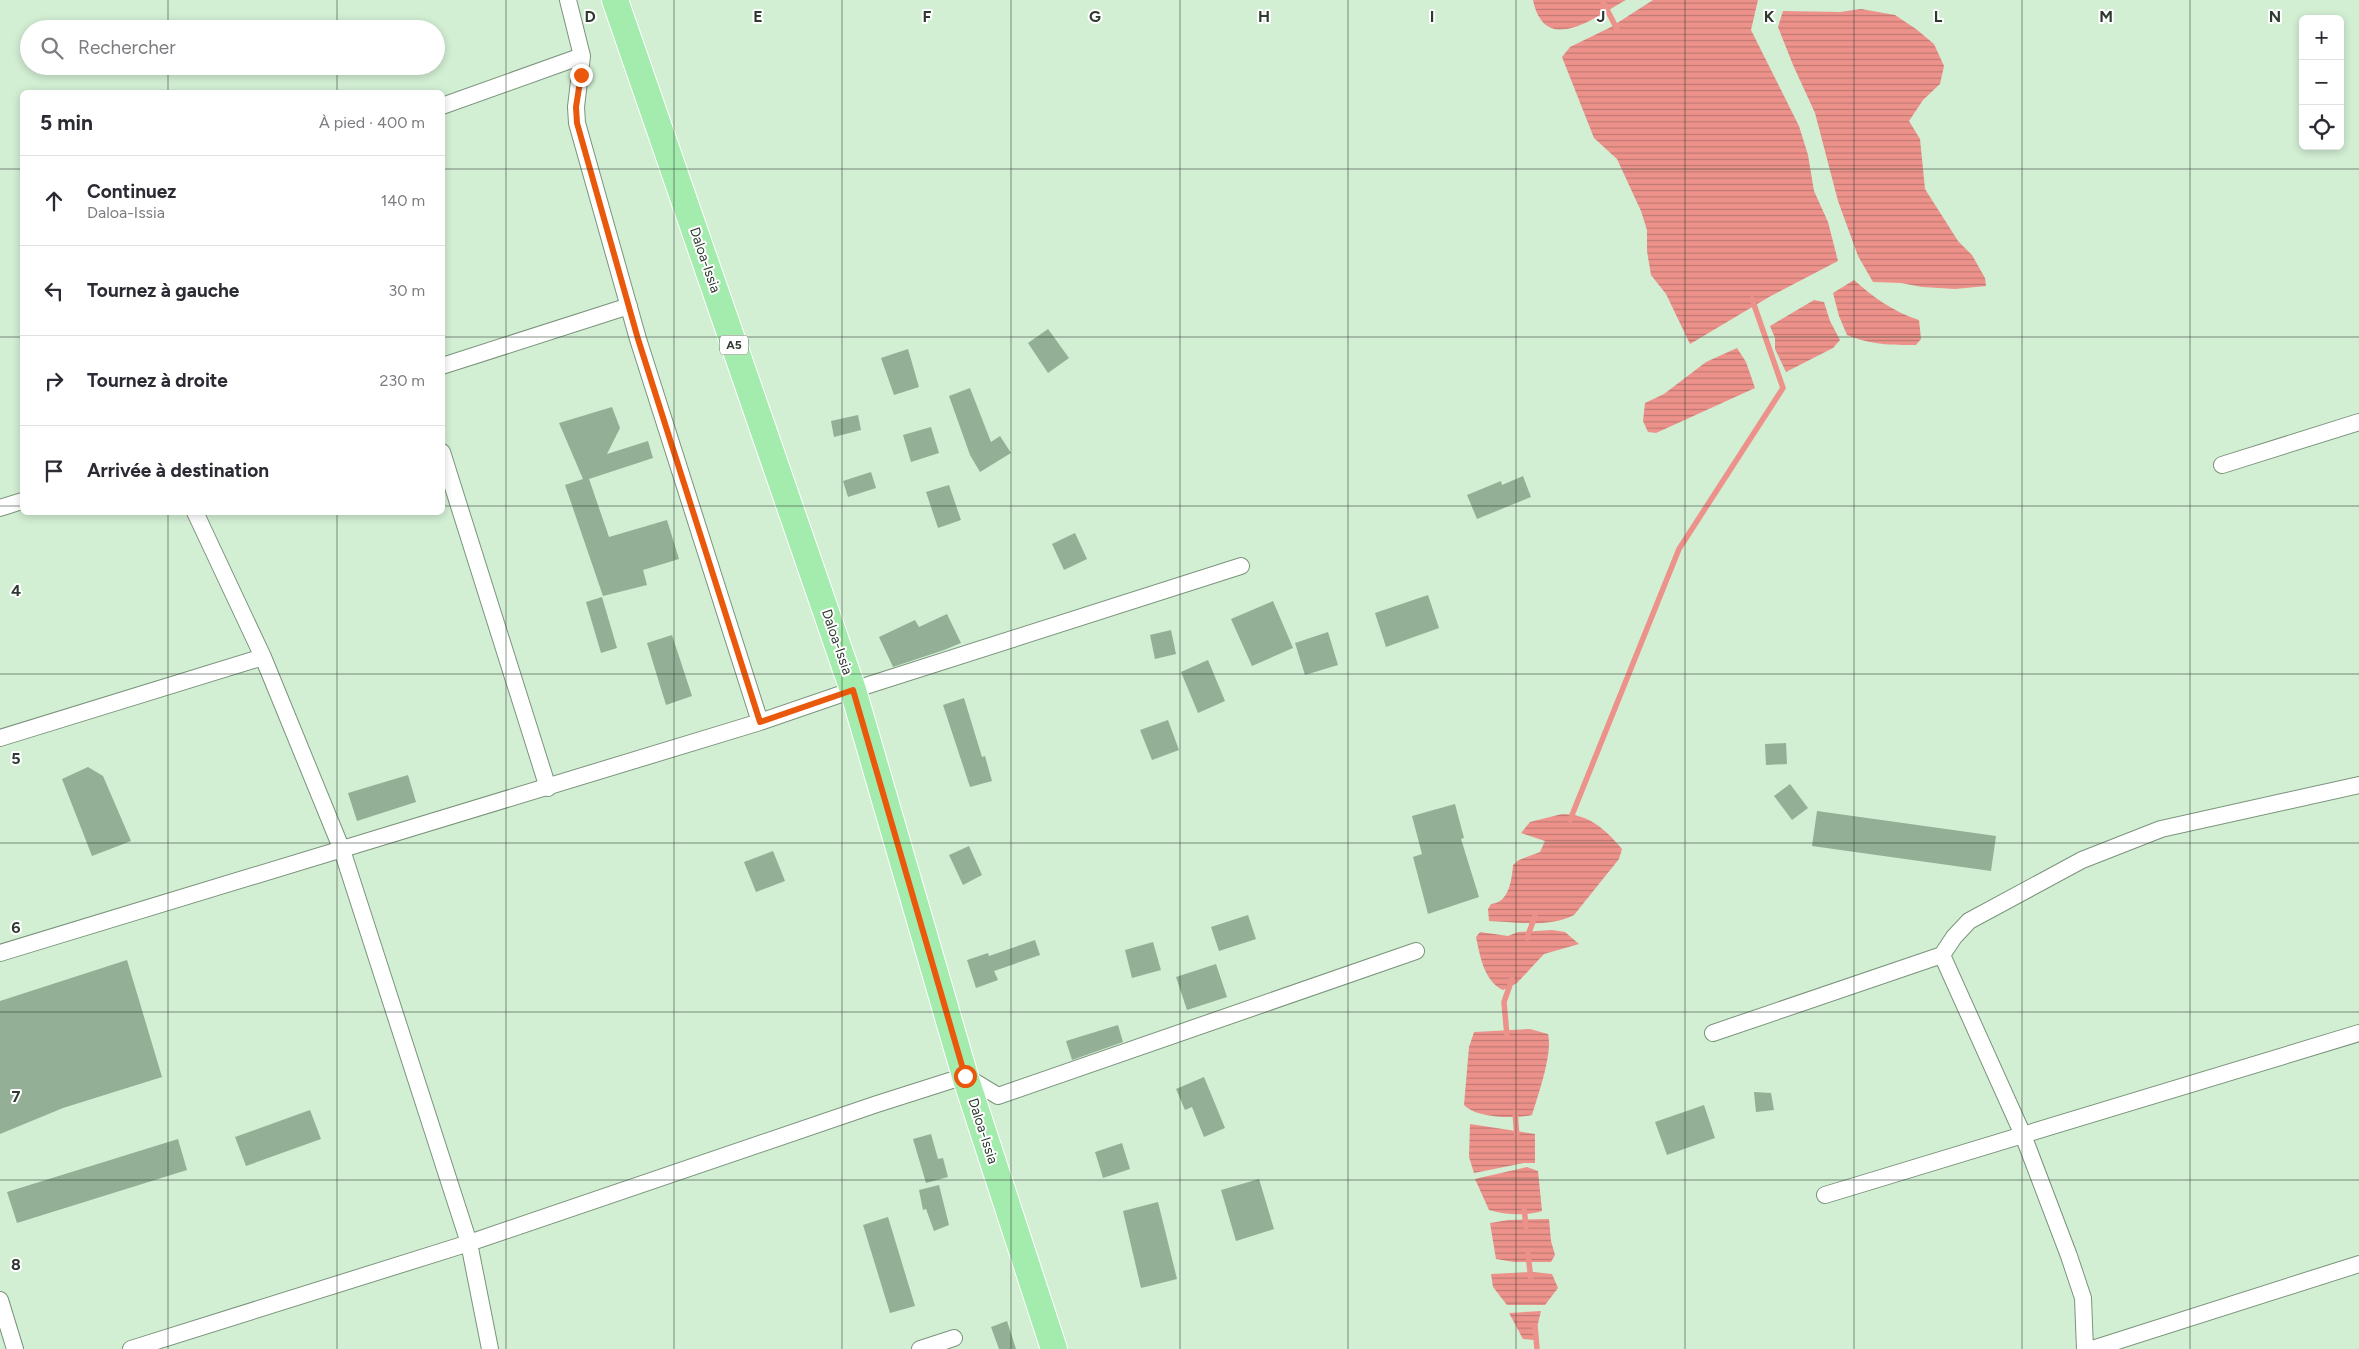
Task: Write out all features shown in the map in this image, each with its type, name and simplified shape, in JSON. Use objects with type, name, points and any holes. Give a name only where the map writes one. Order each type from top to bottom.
[{"type":"main road","name":"Daloa-Issia","points":[[615,0],[853,690],[965,1076],[1054,1349]]},
{"type":"street","points":[[568,0],[582,56],[576,107],[577,123],[629,306],[760,722]]},
{"type":"street","points":[[445,105],[582,56]]},
{"type":"street","points":[[445,365],[629,306]]},
{"type":"street","points":[[2222,465],[2359,422]]},
{"type":"street","points":[[445,462],[548,788]]},
{"type":"street","points":[[0,508],[20,502]]},
{"type":"street","points":[[196,515],[263,657],[342,850],[469,1243],[490,1349]]},
{"type":"street","points":[[0,953],[760,722],[853,690],[1241,566]]},
{"type":"street","points":[[0,738],[263,657]]},
{"type":"street","points":[[1713,1033],[1942,956],[1954,937],[1968,921],[2082,860],[2161,829],[2359,785]]},
{"type":"street","points":[[131,1349],[469,1243],[868,1107],[965,1076],[998,1096],[1416,951]]},
{"type":"street","points":[[1942,956],[2023,1135],[2083,1298],[2085,1349]]},
{"type":"street","points":[[1825,1195],[2359,1033]]},
{"type":"street","points":[[2092,1349],[2359,1264]]},
{"type":"street","points":[[0,1300],[15,1349]]},
{"type":"street","points":[[920,1349],[954,1338]]},
{"type":"shaded area","points":[[1533,0],[1626,0],[1586,22],[1572,28],[1560,30],[1548,26],[1539,17]]},
{"type":"shaded area","points":[[1653,0],[1758,0],[1751,30],[1799,126],[1808,155],[1814,191],[1828,222],[1838,261],[1769,297],[1690,344],[1666,294],[1651,275],[1647,251],[1647,230],[1641,211],[1617,159],[1594,138],[1562,57],[1570,47],[1611,27]]},
{"type":"shaded area","points":[[1861,9],[1895,15],[1916,29],[1934,44],[1944,66],[1940,84],[1923,100],[1909,121],[1920,139],[1925,189],[1958,241],[1972,255],[1985,278],[1986,286],[1955,289],[1873,282],[1858,256],[1838,201],[1815,113],[1778,27],[1783,11],[1840,12]]},
{"type":"shaded area","points":[[1854,280],[1885,304],[1919,320],[1921,339],[1916,345],[1881,344],[1847,335],[1839,316],[1833,293]]},
{"type":"shaded area","points":[[1814,300],[1824,302],[1830,321],[1840,340],[1833,348],[1786,372],[1775,349],[1775,338],[1770,326]]},
{"type":"shaded area","points":[[1737,348],[1746,362],[1755,388],[1656,433],[1648,432],[1643,421],[1645,403],[1664,394],[1706,362]]},
{"type":"shaded area","points":[[1562,814],[1580,817],[1603,829],[1622,849],[1619,859],[1574,915],[1554,922],[1543,923],[1489,921],[1488,909],[1491,904],[1497,903],[1506,895],[1512,877],[1513,865],[1519,860],[1540,852],[1545,841],[1521,833],[1530,822]]},
{"type":"shaded area","points":[[1552,930],[1565,932],[1579,944],[1544,954],[1517,983],[1503,990],[1491,981],[1479,952],[1476,937],[1480,932],[1508,936],[1518,932]]},
{"type":"shaded area","points":[[1530,1029],[1548,1034],[1549,1042],[1544,1074],[1532,1115],[1515,1117],[1486,1115],[1477,1113],[1464,1105],[1469,1047],[1474,1032]]},
{"type":"shaded area","points":[[1470,1124],[1535,1134],[1535,1163],[1524,1163],[1474,1173],[1469,1157]]},
{"type":"shaded area","points":[[1527,1167],[1538,1171],[1542,1211],[1516,1214],[1489,1210],[1475,1179]]},
{"type":"shaded area","points":[[1549,1219],[1551,1241],[1555,1255],[1551,1262],[1514,1262],[1496,1259],[1490,1223],[1508,1220]]},
{"type":"shaded area","points":[[1533,1272],[1552,1274],[1558,1288],[1545,1305],[1507,1305],[1493,1287],[1491,1274]]},
{"type":"shaded area","points":[[1541,1311],[1534,1340],[1523,1339],[1509,1313]]},
{"type":"building","points":[[1048,329],[1069,358],[1048,373],[1028,343]]},
{"type":"building","points":[[908,349],[919,387],[894,395],[881,358]]},
{"type":"building","points":[[970,388],[991,442],[1000,436],[1011,453],[980,472],[970,455],[949,396]]},
{"type":"building","points":[[612,407],[620,428],[607,454],[648,441],[653,458],[589,479],[609,537],[667,520],[679,559],[643,570],[647,585],[603,596],[565,485],[583,479],[559,423]]},
{"type":"building","points":[[858,415],[861,430],[834,437],[831,421]]},
{"type":"building","points":[[931,427],[939,453],[911,462],[903,435]]},
{"type":"building","points":[[871,472],[876,488],[848,497],[843,481]]},
{"type":"building","points":[[1523,476],[1531,497],[1477,519],[1467,495],[1501,481],[1502,485]]},
{"type":"building","points":[[949,485],[961,520],[938,528],[926,492]]},
{"type":"building","points":[[1075,533],[1087,559],[1064,570],[1052,544]]},
{"type":"building","points":[[1428,595],[1439,628],[1386,647],[1375,613]]},
{"type":"building","points":[[602,597],[617,648],[601,653],[586,602]]},
{"type":"building","points":[[1273,601],[1293,648],[1252,666],[1231,619]]},
{"type":"building","points":[[947,614],[961,643],[893,667],[879,637],[915,620],[919,627]]},
{"type":"building","points":[[1171,630],[1176,654],[1155,659],[1150,635]]},
{"type":"building","points":[[1328,632],[1338,665],[1305,675],[1295,643]]},
{"type":"building","points":[[672,635],[692,696],[666,705],[647,643]]},
{"type":"building","points":[[1208,660],[1225,701],[1198,713],[1181,672]]},
{"type":"building","points":[[964,698],[982,757],[985,756],[992,781],[970,787],[943,705]]},
{"type":"building","points":[[1168,720],[1179,750],[1152,760],[1140,730]]},
{"type":"building","points":[[1786,743],[1787,764],[1766,765],[1765,744]]},
{"type":"building","points":[[88,767],[103,776],[131,841],[92,856],[62,779]]},
{"type":"building","points":[[408,775],[416,802],[357,821],[348,793]]},
{"type":"building","points":[[1790,784],[1808,808],[1792,820],[1774,796]]},
{"type":"building","points":[[1455,804],[1464,838],[1461,839],[1479,897],[1428,914],[1413,857],[1422,854],[1412,816]]},
{"type":"building","points":[[1817,811],[1996,836],[1991,871],[1812,846]]},
{"type":"building","points":[[969,846],[982,875],[963,885],[949,855]]},
{"type":"building","points":[[773,851],[785,881],[756,892],[744,862]]},
{"type":"building","points":[[1248,915],[1256,939],[1219,951],[1211,927]]},
{"type":"building","points":[[1035,940],[1040,955],[994,971],[998,980],[976,988],[967,960],[988,953],[989,956]]},
{"type":"building","points":[[1153,942],[1161,970],[1132,978],[1125,950]]},
{"type":"building","points":[[127,960],[162,1077],[63,1108],[0,1134],[0,1001]]},
{"type":"building","points":[[1216,964],[1227,997],[1187,1010],[1176,977]]},
{"type":"building","points":[[1118,1025],[1123,1042],[1072,1060],[1066,1041]]},
{"type":"building","points":[[1204,1077],[1225,1128],[1204,1137],[1192,1107],[1185,1110],[1176,1089]]},
{"type":"building","points":[[1754,1092],[1771,1093],[1774,1110],[1756,1112]]},
{"type":"building","points":[[1704,1105],[1715,1138],[1667,1155],[1655,1122]]},
{"type":"building","points":[[310,1110],[321,1139],[246,1166],[235,1137]]},
{"type":"building","points":[[931,1134],[938,1159],[943,1158],[948,1177],[926,1183],[913,1139]]},
{"type":"building","points":[[178,1139],[187,1170],[17,1223],[7,1192]]},
{"type":"building","points":[[1122,1143],[1130,1169],[1103,1178],[1095,1152]]},
{"type":"building","points":[[1259,1179],[1274,1229],[1236,1241],[1221,1190]]},
{"type":"building","points":[[939,1185],[949,1225],[934,1231],[926,1209],[923,1210],[919,1190]]},
{"type":"building","points":[[1158,1202],[1177,1279],[1141,1288],[1123,1211]]},
{"type":"building","points":[[888,1217],[915,1306],[890,1313],[863,1225]]},
{"type":"building","points":[[1007,1321],[1016,1349],[999,1349],[991,1327]]},
{"type":"waterway","points":[[1602,0],[1617,29]]},
{"type":"waterway","points":[[1570,820],[1679,549],[1783,388],[1752,299]]},
{"type":"waterway","points":[[1527,938],[1535,916]]},
{"type":"waterway","points":[[1507,1036],[1504,1002],[1512,979]]},
{"type":"waterway","points":[[1515,1112],[1517,1138]]},
{"type":"waterway","points":[[1524,1207],[1526,1227]]},
{"type":"waterway","points":[[1528,1254],[1531,1280]]},
{"type":"waterway","points":[[1535,1326],[1537,1349]]},
{"type":"route","points":[[581,75],[576,107],[577,123],[638,339],[760,722],[853,690],[965,1076]]}]
